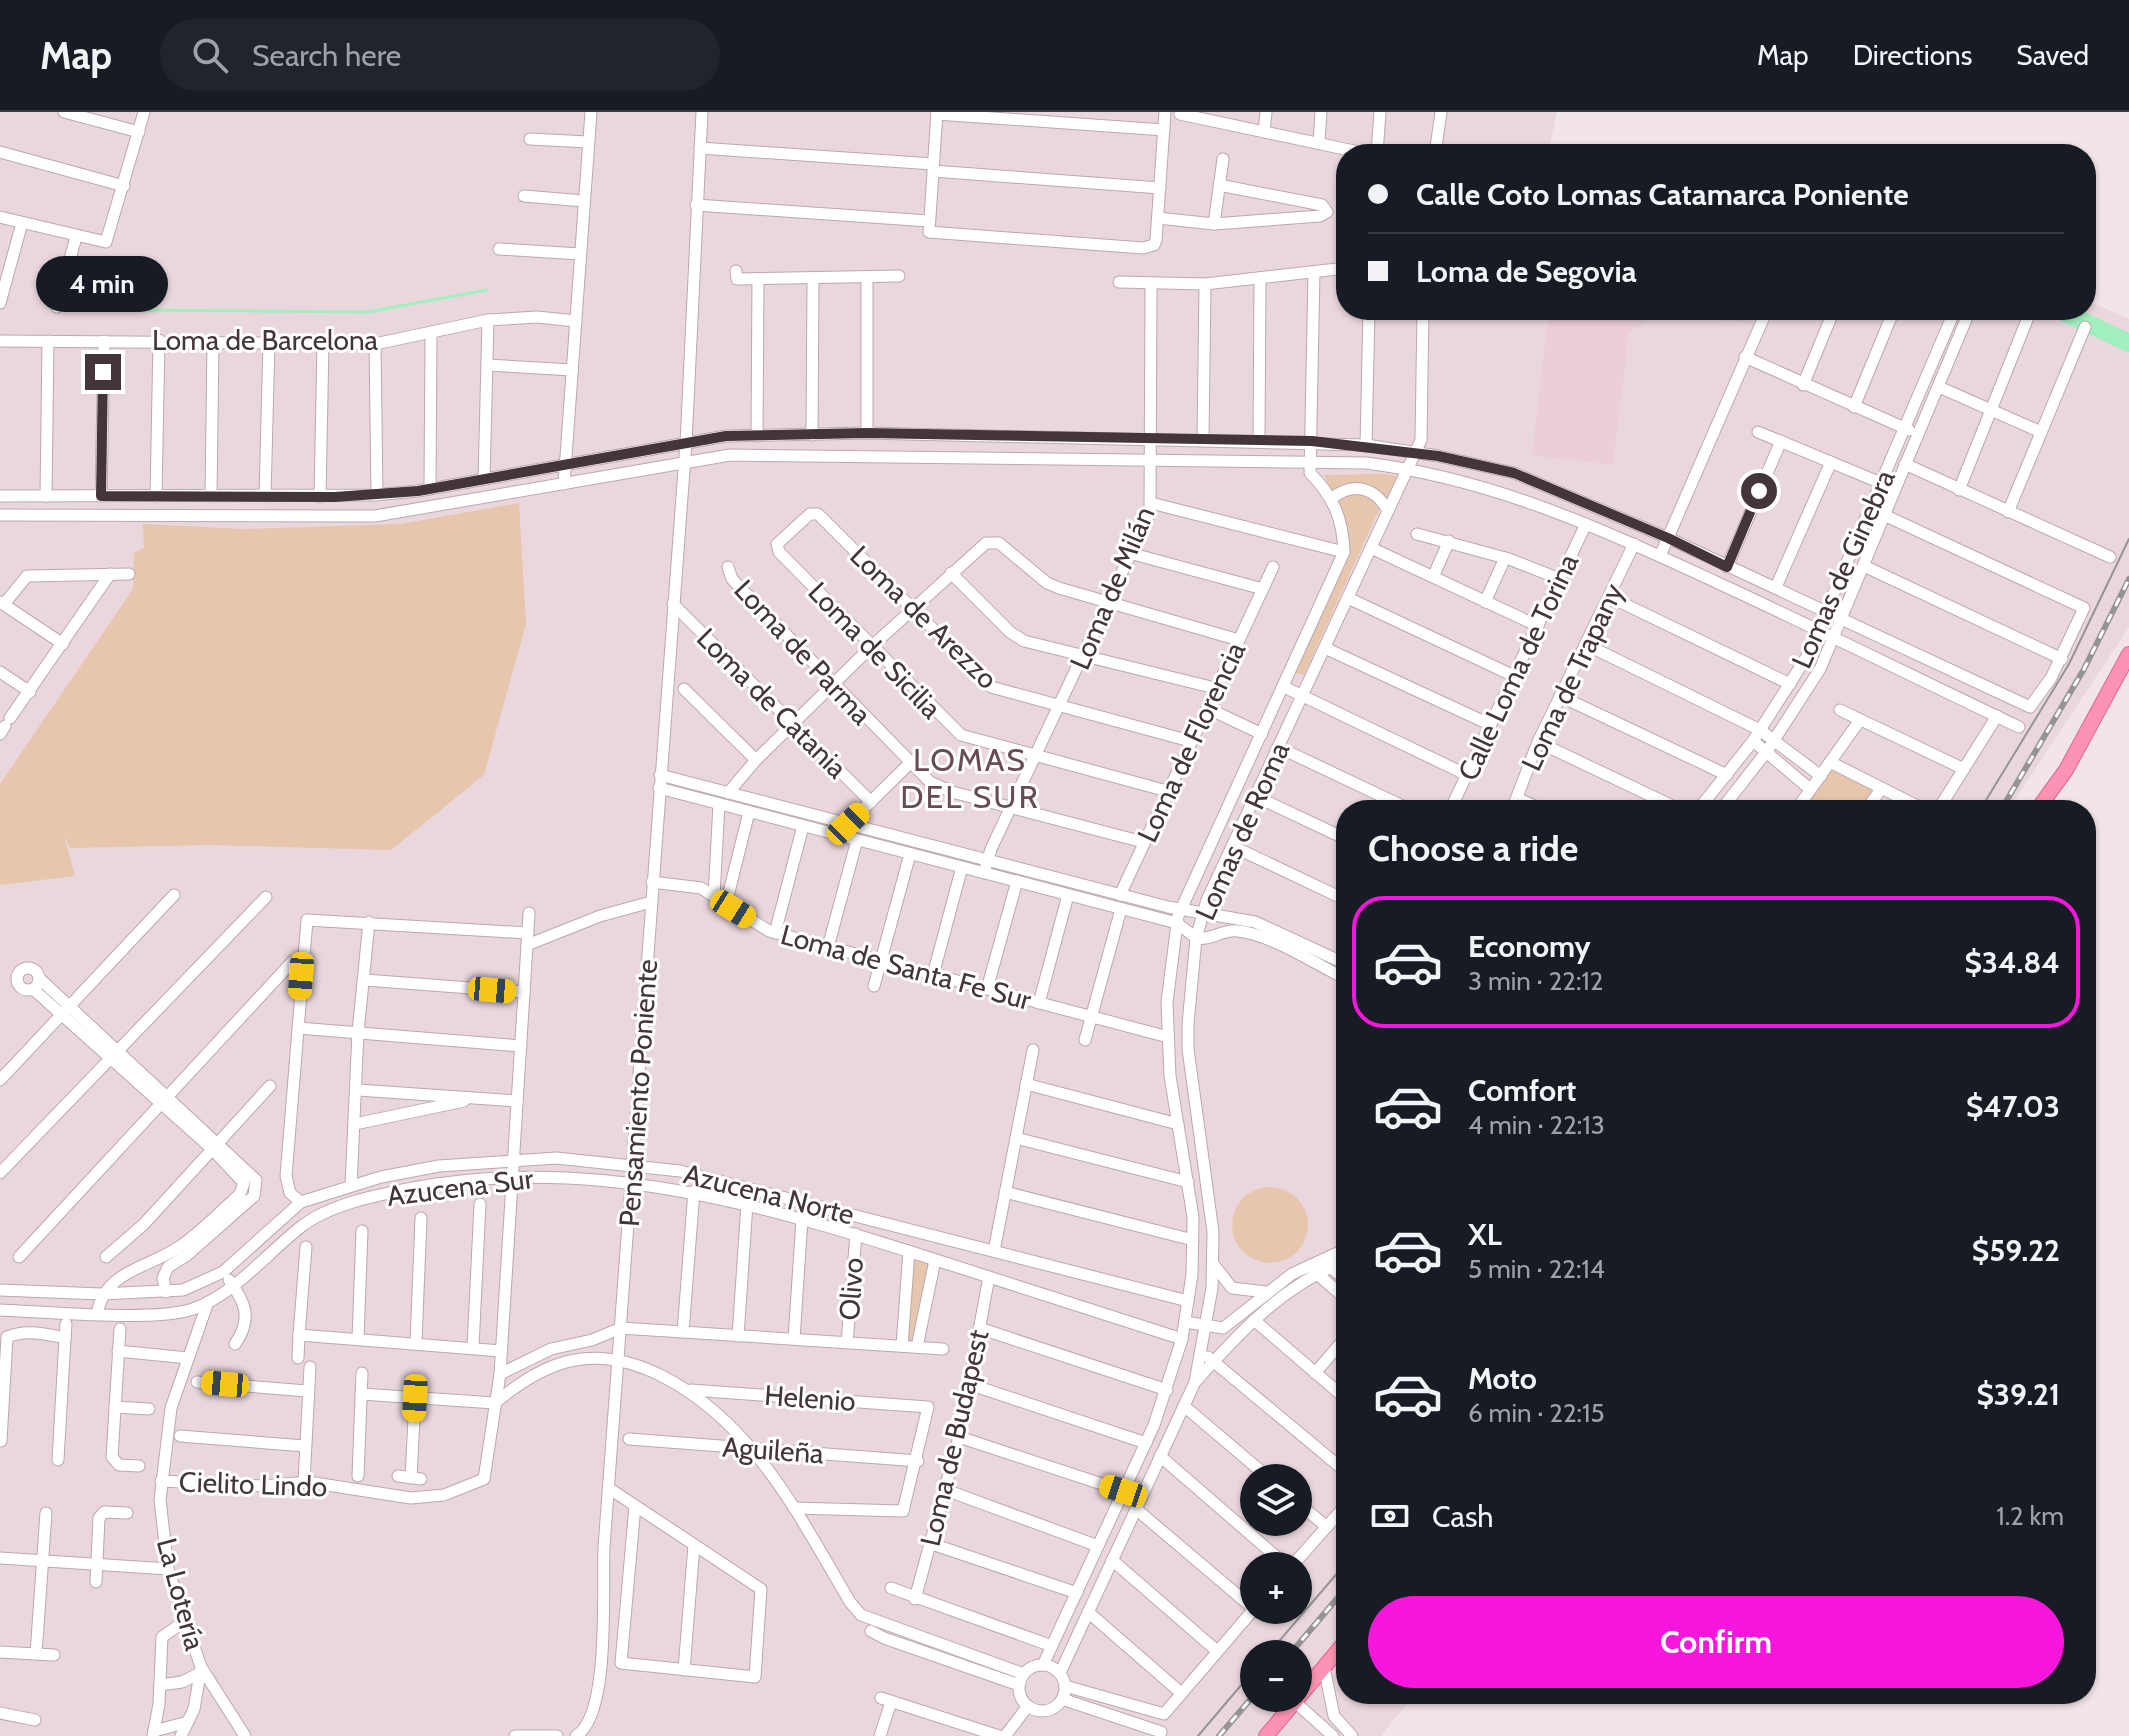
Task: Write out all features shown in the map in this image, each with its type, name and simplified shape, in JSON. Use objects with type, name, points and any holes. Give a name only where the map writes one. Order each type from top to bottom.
[{"type":"main road","points":[[2044,800],[2066,770],[2129,654]]},
{"type":"main road","points":[[1312,1681],[1336,1653]]},
{"type":"main road","points":[[1266,1736],[1286,1712]]},
{"type":"street","points":[[64,112],[139,132]]},
{"type":"street","points":[[0,217],[106,242],[144,112]]},
{"type":"street","points":[[564,484],[591,112]]},
{"type":"street","name":"Pensamiento Poniente","points":[[576,1736],[587,1726],[600,1682],[610,1489],[652,882],[685,462],[702,112]]},
{"type":"street","points":[[1164,130],[937,113],[929,232],[1143,248],[1154,245],[1158,218],[1164,130],[1165,112]]},
{"type":"street","points":[[1264,132],[1266,112]]},
{"type":"street","points":[[1319,143],[1321,112]]},
{"type":"street","points":[[1378,144],[1380,112]]},
{"type":"street","points":[[1436,144],[1441,112]]},
{"type":"street","points":[[1180,114],[1207,116],[1336,147]]},
{"type":"street","points":[[530,139],[588,142]]},
{"type":"street","points":[[700,148],[1160,188]]},
{"type":"street","points":[[0,152],[124,186]]},
{"type":"street","points":[[1214,224],[1223,159]]},
{"type":"street","points":[[1158,218],[1214,224],[1320,216],[1327,212],[1322,205],[1219,185]]},
{"type":"street","points":[[524,196],[584,201]]},
{"type":"street","points":[[696,205],[929,221]]},
{"type":"street","points":[[0,303],[22,223]]},
{"type":"street","points":[[57,307],[76,237]]},
{"type":"street","points":[[499,249],[580,254]]},
{"type":"street","points":[[1119,282],[1205,284],[1336,269]]},
{"type":"street","points":[[736,271],[737,279],[899,276]]},
{"type":"street","points":[[1151,503],[1344,552],[1338,511],[1310,473],[1314,272]]},
{"type":"street","points":[[867,277],[867,433]]},
{"type":"street","points":[[812,435],[813,278]]},
{"type":"street","points":[[1259,440],[1260,278]]},
{"type":"street","points":[[757,436],[758,279]]},
{"type":"street","name":"Loma de Milán","points":[[984,873],[1011,807],[1133,554],[1151,503],[1151,283]]},
{"type":"street","points":[[1203,439],[1205,284]]},
{"type":"street","name":"Loma de Barcelona","points":[[0,341],[375,344],[488,320],[537,317],[576,321]]},
{"type":"street","points":[[484,479],[488,320]]},
{"type":"street","points":[[1366,445],[1369,320]]},
{"type":"street","name":"Lomas de Roma","points":[[1060,1673],[1195,1382],[1213,1264],[1209,1190],[1188,1049],[1189,991],[1196,938],[1203,913],[1232,846],[1421,440],[1423,320]]},
{"type":"street","points":[[1660,556],[1762,320]]},
{"type":"street","points":[[1803,385],[1830,320]]},
{"type":"street","points":[[1854,407],[1890,320]]},
{"type":"street","name":"Lomas de Ginebra","points":[[1706,800],[1757,735],[1790,684],[1819,630],[1951,320]]},
{"type":"street","points":[[1729,800],[1767,751],[1820,669],[1966,320]]},
{"type":"street","points":[[1959,490],[2027,320]]},
{"type":"street","points":[[2008,512],[2085,327]]},
{"type":"street","points":[[430,488],[431,332]]},
{"type":"street","points":[[156,496],[159,340]]},
{"type":"street","points":[[46,496],[48,341]]},
{"type":"street","points":[[101,496],[104,341]]},
{"type":"street","points":[[211,496],[213,341]]},
{"type":"street","points":[[265,496],[269,342]]},
{"type":"street","points":[[320,497],[323,343]]},
{"type":"street","points":[[375,344],[377,495]]},
{"type":"street","points":[[1745,357],[1919,434]]},
{"type":"street","points":[[487,365],[572,370]]},
{"type":"street","points":[[1939,387],[2041,432]]},
{"type":"street","points":[[1758,432],[1881,483]]},
{"type":"street","points":[[0,496],[377,495],[686,443],[757,436],[867,433],[1312,441],[1366,445],[1514,473],[1668,538],[2030,707],[2062,659],[2084,608],[1884,515]]},
{"type":"street","points":[[1727,567],[1781,441]]},
{"type":"street","points":[[0,515],[375,516],[730,455],[1310,461],[1408,469],[1467,481],[1536,502],[1819,630],[2019,727]]},
{"type":"street","points":[[1776,587],[1831,462]]},
{"type":"street","points":[[1905,464],[2110,557]]},
{"type":"street","points":[[1331,499],[1353,488],[1369,489],[1381,498],[1388,511]]},
{"type":"street","points":[[239,496],[239,516]]},
{"type":"street","name":"Loma de Arezzo","points":[[776,549],[777,544],[810,514],[818,514],[991,687],[1190,741]]},
{"type":"street","name":"Calle Loma de Torina","points":[[1455,800],[1586,524]]},
{"type":"street","points":[[1417,534],[1505,558],[1560,579]]},
{"type":"street","points":[[1433,577],[1449,541]]},
{"type":"street","points":[[728,793],[793,723],[980,546],[993,543],[1005,548],[1047,583],[1108,604],[1239,640]]},
{"type":"street","name":"Loma de Trapany","points":[[1517,798],[1538,742],[1634,544]]},
{"type":"street","points":[[1371,548],[1538,626]]},
{"type":"street","name":"Loma de Sicilia","points":[[776,549],[961,735],[1167,791]]},
{"type":"street","name":"Lomas de Roma","points":[[1043,1665],[1146,1443],[1167,1390],[1182,1339],[1193,1240],[1168,1037],[1169,971],[1177,923],[1344,552]]},
{"type":"street","points":[[1133,554],[1263,589]]},
{"type":"street","points":[[1485,602],[1505,558]]},
{"type":"street","points":[[1864,566],[2062,659]]},
{"type":"street","name":"Loma de Parma","points":[[728,567],[732,579],[909,764],[939,787],[1143,842]]},
{"type":"street","name":"Loma de Florencia","points":[[1120,895],[1273,567]]},
{"type":"street","points":[[951,573],[1016,637],[1215,688]]},
{"type":"street","points":[[5,726],[110,574]]},
{"type":"street","points":[[63,644],[2,603],[27,576],[129,574]]},
{"type":"street","points":[[1610,597],[1790,684]]},
{"type":"street","points":[[1348,598],[1514,676]]},
{"type":"street","name":"Loma de Catania","points":[[673,604],[871,802]]},
{"type":"street","points":[[1587,645],[1757,735],[1774,740],[1821,776]]},
{"type":"street","points":[[1325,648],[1491,725]]},
{"type":"street","points":[[0,672],[30,692]]},
{"type":"street","points":[[1284,687],[1467,775]]},
{"type":"street","points":[[684,689],[756,760]]},
{"type":"street","points":[[1560,696],[1727,775]]},
{"type":"street","points":[[1207,708],[1262,734]]},
{"type":"street","points":[[1840,710],[1964,769]]},
{"type":"street","points":[[1944,800],[1997,716]]},
{"type":"street","points":[[1805,800],[1860,720]]},
{"type":"street","points":[[1757,735],[1767,751],[1810,789]]},
{"type":"street","points":[[1538,742],[1660,800]]},
{"type":"street","points":[[1278,747],[1390,800]]},
{"type":"street","points":[[1830,762],[1904,800]]},
{"type":"street","points":[[848,824],[909,764]]},
{"type":"street","points":[[660,775],[1120,895],[1264,925],[1336,959]]},
{"type":"street","points":[[659,788],[1177,923],[1196,938],[1209,939],[1227,931],[1246,933],[1336,974]]},
{"type":"street","points":[[1873,800],[1881,789]]},
{"type":"street","points":[[1255,796],[1336,834]]},
{"type":"street","points":[[1517,798],[1521,800]]},
{"type":"street","points":[[714,896],[719,804]]},
{"type":"street","points":[[726,904],[749,812]]},
{"type":"street","points":[[775,933],[803,826]]},
{"type":"street","points":[[828,947],[857,840]]},
{"type":"street","points":[[1232,846],[1336,895]]},
{"type":"street","points":[[874,986],[910,854]]},
{"type":"street","points":[[933,975],[962,867]]},
{"type":"street","points":[[987,989],[1017,881]]},
{"type":"street","name":"Loma de Santa Fe Sur","points":[[652,882],[692,884],[775,933],[1168,1037]]},
{"type":"street","points":[[0,1080],[174,895]]},
{"type":"street","points":[[1039,1003],[1068,895]]},
{"type":"street","points":[[0,1173],[266,897]]},
{"type":"street","points":[[301,1202],[290,1193],[286,1176],[307,920],[369,922],[527,939],[651,902]]},
{"type":"street","points":[[1085,1040],[1121,909]]},
{"type":"street","points":[[495,1403],[500,1374],[529,913]]},
{"type":"street","points":[[351,1186],[358,1090],[358,1032],[369,922]]},
{"type":"street","points":[[19,1257],[292,962]]},
{"type":"street","points":[[365,980],[524,992]]},
{"type":"street","points":[[36,984],[215,1146],[252,1174],[257,1187],[254,1196],[187,1255],[168,1267],[163,1278],[166,1292]]},
{"type":"street","points":[[298,1028],[521,1046]]},
{"type":"street","points":[[994,1251],[1033,1050]]},
{"type":"street","points":[[1026,1084],[1178,1124]]},
{"type":"street","points":[[106,1257],[144,1224],[270,1086]]},
{"type":"street","points":[[358,1090],[517,1101]]},
{"type":"street","points":[[355,1124],[480,1098]]},
{"type":"street","points":[[1016,1138],[1188,1182]]},
{"type":"street","points":[[97,1313],[101,1294],[111,1283],[181,1246],[244,1189],[241,1177],[215,1146]]},
{"type":"street","name":"Azucena Norte","points":[[0,1290],[101,1294],[183,1290],[223,1272],[301,1202],[351,1186],[439,1166],[513,1158],[634,1164],[680,1171],[1188,1301]]},
{"type":"street","name":"Azucena Sur","points":[[0,1310],[166,1314],[192,1310],[233,1285],[305,1224],[341,1207],[412,1188],[512,1176],[633,1182],[694,1191],[856,1234],[1182,1339]]},
{"type":"street","points":[[683,1332],[694,1191]]},
{"type":"street","points":[[1005,1192],[1193,1240]]},
{"type":"street","points":[[473,1347],[480,1204]]},
{"type":"street","points":[[738,1336],[747,1204]]},
{"type":"street","points":[[416,1342],[421,1218]]},
{"type":"street","points":[[794,1339],[802,1219]]},
{"type":"street","points":[[358,1338],[362,1231]]},
{"type":"street","name":"Olivo","points":[[847,1343],[856,1234]]},
{"type":"street","points":[[298,1358],[306,1247]]},
{"type":"street","points":[[902,1346],[909,1251]]},
{"type":"street","points":[[1195,1382],[1254,1320],[1336,1256]]},
{"type":"street","points":[[917,1347],[935,1260]]},
{"type":"street","points":[[1185,1322],[1223,1328],[1266,1292],[1307,1265],[1336,1262]]},
{"type":"street","points":[[1326,1263],[1336,1272]]},
{"type":"street","points":[[1213,1264],[1232,1288],[1266,1292]]},
{"type":"street","points":[[1307,1265],[1336,1290]]},
{"type":"street","points":[[223,1272],[245,1306],[243,1333],[235,1344]]},
{"type":"street","name":"Loma de Budapest","points":[[915,1599],[959,1437],[989,1277]]},
{"type":"street","name":"La Lotería","points":[[208,1302],[166,1429],[161,1481],[168,1569],[200,1670],[245,1736]]},
{"type":"street","points":[[36,1333],[37,1312]]},
{"type":"street","points":[[1254,1320],[1336,1391]]},
{"type":"street","points":[[1,1441],[7,1322]]},
{"type":"street","points":[[58,1460],[66,1324]]},
{"type":"street","points":[[500,1374],[551,1349],[592,1340],[621,1328],[943,1349]]},
{"type":"street","points":[[979,1328],[1167,1390]]},
{"type":"street","points":[[120,1329],[114,1462],[139,1466]]},
{"type":"street","points":[[7,1337],[18,1333],[36,1333],[65,1338]]},
{"type":"street","points":[[299,1335],[501,1351]]},
{"type":"street","points":[[1315,1373],[1336,1349]]},
{"type":"street","points":[[118,1351],[188,1358]]},
{"type":"street","points":[[1200,1353],[1215,1360],[1336,1463]]},
{"type":"street","points":[[361,1394],[495,1403],[535,1372],[556,1363],[589,1358],[641,1365],[691,1390],[731,1424],[754,1449],[794,1508],[850,1602],[871,1626],[1022,1679]]},
{"type":"street","points":[[304,1482],[310,1367]]},
{"type":"street","points":[[358,1476],[362,1373]]},
{"type":"street","points":[[197,1382],[307,1391]]},
{"type":"street","points":[[969,1384],[1146,1443]]},
{"type":"street","name":"Helenio","points":[[691,1390],[928,1407],[918,1461]]},
{"type":"street","points":[[398,1476],[416,1478],[415,1398]]},
{"type":"street","name":"Cielito Lindo","points":[[161,1481],[263,1486],[304,1482],[411,1498],[444,1495],[484,1479],[495,1403]]},
{"type":"street","points":[[1184,1406],[1252,1464]]},
{"type":"street","points":[[115,1407],[149,1409]]},
{"type":"street","points":[[1160,1410],[1176,1422]]},
{"type":"street","points":[[180,1436],[305,1446]]},
{"type":"street","points":[[959,1437],[1123,1491]]},
{"type":"street","name":"Aguileña","points":[[629,1439],[918,1461]]},
{"type":"street","points":[[1160,1456],[1273,1552]]},
{"type":"street","points":[[794,1508],[903,1511],[918,1461]]},
{"type":"street","points":[[610,1489],[761,1589],[755,1677],[621,1663],[635,1506]]},
{"type":"street","points":[[946,1490],[1098,1546]]},
{"type":"street","points":[[1136,1509],[1240,1597]]},
{"type":"street","points":[[36,1654],[46,1513]]},
{"type":"street","points":[[96,1582],[101,1514],[127,1513]]},
{"type":"street","points":[[1312,1515],[1327,1527]]},
{"type":"street","points":[[1303,1552],[1336,1517]]},
{"type":"street","points":[[932,1544],[1077,1593]]},
{"type":"street","points":[[684,1670],[694,1545]]},
{"type":"street","points":[[0,1558],[168,1569]]},
{"type":"street","points":[[1112,1560],[1217,1651]]},
{"type":"street","points":[[891,1588],[1052,1646]]},
{"type":"street","points":[[1088,1612],[1180,1692]]},
{"type":"street","points":[[185,1621],[162,1637],[154,1734],[188,1722]]},
{"type":"street","points":[[1065,1686],[1164,1714],[1241,1624]]},
{"type":"street","points":[[0,1652],[54,1655]]},
{"type":"street","points":[[1043,1665],[1060,1673],[1065,1686],[1062,1699],[1050,1709],[1028,1706],[1022,1699],[1022,1679],[1043,1665]]},
{"type":"street","points":[[1324,1667],[1329,1703],[1340,1726],[1352,1736]]},
{"type":"street","points":[[160,1685],[182,1682],[200,1670]]},
{"type":"street","points":[[181,1736],[188,1722],[200,1670]]},
{"type":"street","points":[[1062,1699],[1161,1732]]},
{"type":"street","points":[[880,1736],[886,1700],[999,1736]]},
{"type":"street","points":[[1314,1719],[1329,1703]]},
{"type":"street","points":[[1005,1736],[1028,1706]]},
{"type":"street","points":[[1306,1712],[1333,1736]]},
{"type":"street","points":[[0,1713],[35,1720]]},
{"type":"street","points":[[515,1736],[557,1736]]},
{"type":"shaded area","points":[[0,112],[1557,112],[1550,144],[1336,144],[1336,320],[2096,320],[2096,304],[2129,319],[2129,627],[2015,800],[1336,800],[1336,1704],[1407,1704],[1381,1736],[0,1736]]},
{"type":"shaded area","points":[[1548,320],[1648,320],[1629,332],[1613,465],[1532,455]]},
{"type":"shaded area","points":[[1721,320],[1751,320],[1751,323]]},
{"type":"shaded area","points":[[1384,474],[1400,477],[1377,514],[1304,675],[1293,673],[1348,553],[1346,520],[1324,475]]},
{"type":"shaded area","points":[[519,503],[526,624],[484,775],[391,850],[211,845],[70,848],[64,835],[75,876],[0,885],[0,784],[133,589],[134,553],[144,548],[143,524],[243,529],[401,524]]},
{"type":"shaded area","points":[[1832,765],[1876,788],[1868,800],[1805,799]]},
{"type":"shaded area","points":[[1263,1187],[1277,1187],[1291,1193],[1302,1204],[1308,1225],[1305,1240],[1297,1252],[1277,1263],[1263,1263],[1249,1257],[1238,1246],[1232,1232],[1232,1218],[1238,1204],[1249,1193]]},
{"type":"shaded area","points":[[912,1257],[929,1262],[914,1341],[906,1341]]},
{"type":"waterway","points":[[122,310],[368,312],[486,290]]},
{"type":"waterway","points":[[2080,320],[2129,343]]},
{"type":"tram line","points":[[1986,800],[2069,664],[2129,539]]},
{"type":"tram line","points":[[1280,1640],[1336,1575]]},
{"type":"tram line","points":[[1198,1736],[1240,1686]]},
{"type":"railway","points":[[2007,800],[2084,669],[2129,579]]},
{"type":"railway","points":[[1302,1640],[1336,1600]]},
{"type":"railway","points":[[1219,1736],[1240,1711]]},
{"type":"district","name":"LOMAS DEL SUR","points":[[970,778]]},
{"type":"route","points":[[103,372],[101,496],[335,497],[418,491],[726,436],[867,433],[1312,441],[1366,445],[1438,456],[1514,473],[1668,538],[1727,567],[1759,491]]}]
